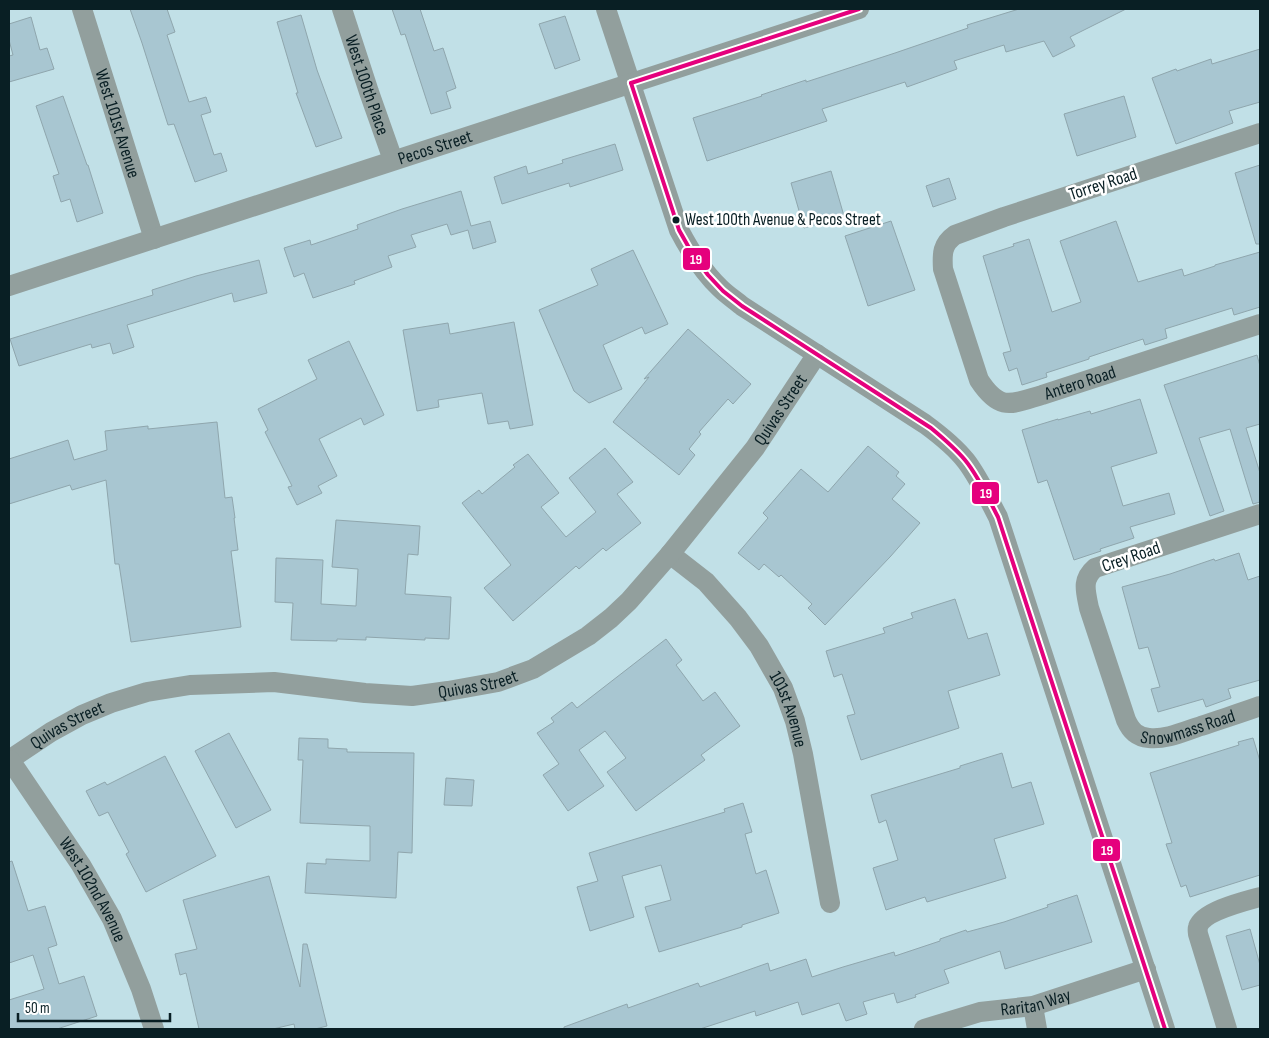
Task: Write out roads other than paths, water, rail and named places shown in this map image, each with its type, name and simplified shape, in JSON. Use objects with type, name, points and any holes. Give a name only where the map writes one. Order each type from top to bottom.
[{"type":"street","name":"West 101st Avenue","points":[[82,9],[154,239]]},
{"type":"street","name":"West 100th Place","points":[[342,9],[393,160]]},
{"type":"street","points":[[606,9],[679,230],[689,250],[704,270],[720,288],[742,306],[925,424],[946,440],[966,461],[982,486],[998,517],[1165,1029]]},
{"type":"street","name":"Pecos Street","points":[[9,286],[859,9]]},
{"type":"street","name":"Torrey Road","points":[[955,307],[943,269],[942,259],[943,250],[948,239],[955,235],[1004,217],[1260,133]]},
{"type":"street","name":"Antero Road","points":[[955,307],[979,380],[985,390],[994,398],[1003,403],[1012,404],[1260,324]]},
{"type":"street","name":"Quivas Street","points":[[9,760],[51,732],[82,716],[112,703],[147,692],[190,685],[274,682],[365,694],[412,696],[448,692],[498,682],[533,669],[588,636],[629,601],[670,554],[755,448],[817,354]]},
{"type":"street","name":"Crey Road","points":[[1106,660],[1089,608],[1085,588],[1086,580],[1095,568],[1260,514]]},
{"type":"street","name":"101st Avenue","points":[[670,554],[706,582],[738,618],[759,646],[783,688],[795,721],[803,754],[830,903]]},
{"type":"street","name":"Snowmass Road","points":[[1106,660],[1126,720],[1130,729],[1137,735],[1148,738],[1175,735],[1260,706]]},
{"type":"street","name":"West 102nd Avenue","points":[[9,760],[81,865],[112,919],[142,988],[154,1029]]},
{"type":"street","points":[[1227,1029],[1198,934],[1198,927],[1212,912],[1260,897]]},
{"type":"street","name":"Raritan Way","points":[[924,1029],[980,1012],[1033,1006],[1146,969]]},
{"type":"street","points":[[1033,1006],[1037,1029]]},
{"type":"place","name":"West 100th Avenue & Pecos Street","points":[[676,220]]}]
